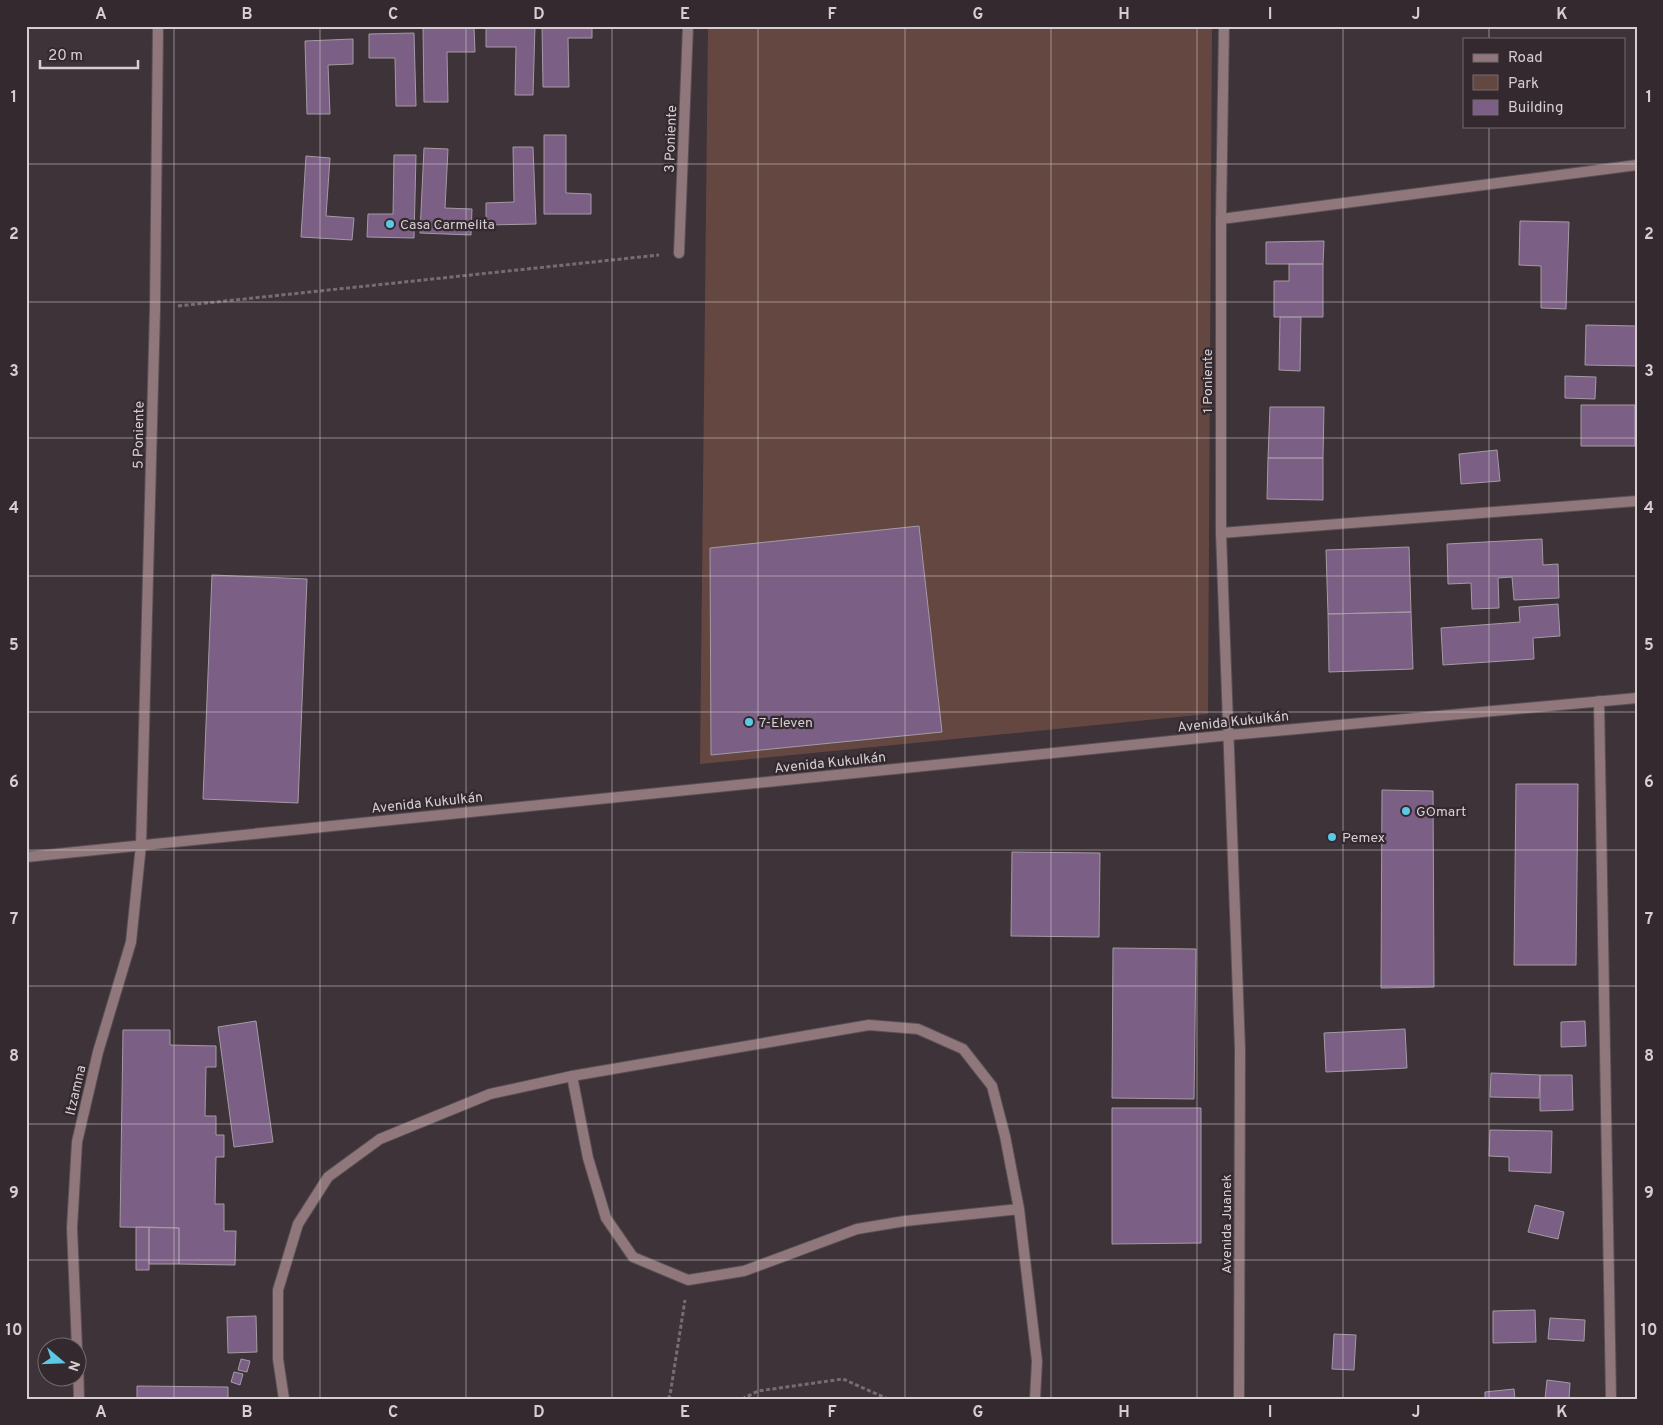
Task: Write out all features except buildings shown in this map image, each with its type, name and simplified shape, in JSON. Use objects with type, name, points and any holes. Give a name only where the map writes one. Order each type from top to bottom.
[{"type":"street","name":"5 Poniente","points":[[141,844],[155,308],[158,26]]},
{"type":"street","name":"3 Poniente","points":[[679,253],[688,26]]},
{"type":"street","name":"1 Poniente","points":[[1224,26],[1221,219],[1221,533],[1230,735]]},
{"type":"street","points":[[1221,219],[1637,166]]},
{"type":"street","points":[[1221,533],[1637,501]]},
{"type":"street","name":"Avenida Kukulkán","points":[[26,857],[1230,735],[1637,698]]},
{"type":"street","points":[[1599,701],[1611,1399]]},
{"type":"street","name":"Avenida Juanek","points":[[1230,735],[1240,1049],[1239,1399]]},
{"type":"street","name":"Itzamna","points":[[77,1338],[72,1228],[77,1142],[98,1052],[131,942],[141,844]]},
{"type":"street","points":[[284,1399],[278,1359],[278,1290],[298,1224],[328,1177],[380,1139],[490,1094],[572,1076],[869,1025],[918,1029],[963,1050],[992,1086],[1005,1136],[1019,1209],[1037,1361],[1035,1399]]},
{"type":"street","points":[[572,1076],[588,1158],[606,1218],[633,1257],[688,1280],[744,1270],[857,1230],[905,1221],[1019,1209]]},
{"type":"path","points":[[155,308],[679,253]]},
{"type":"path","points":[[668,1399],[688,1280]]},
{"type":"path","points":[[742,1399],[758,1391],[843,1379],[888,1399]]},
{"type":"green space","points":[[708,26],[1212,26],[1208,714],[700,764]]},
{"type":"place","name":"Casa Carmelita","points":[[390,224]]},
{"type":"place","name":"7-Eleven","points":[[749,722]]},
{"type":"place","name":"GOmart","points":[[1406,811]]},
{"type":"place","name":"Pemex","points":[[1332,837]]}]
